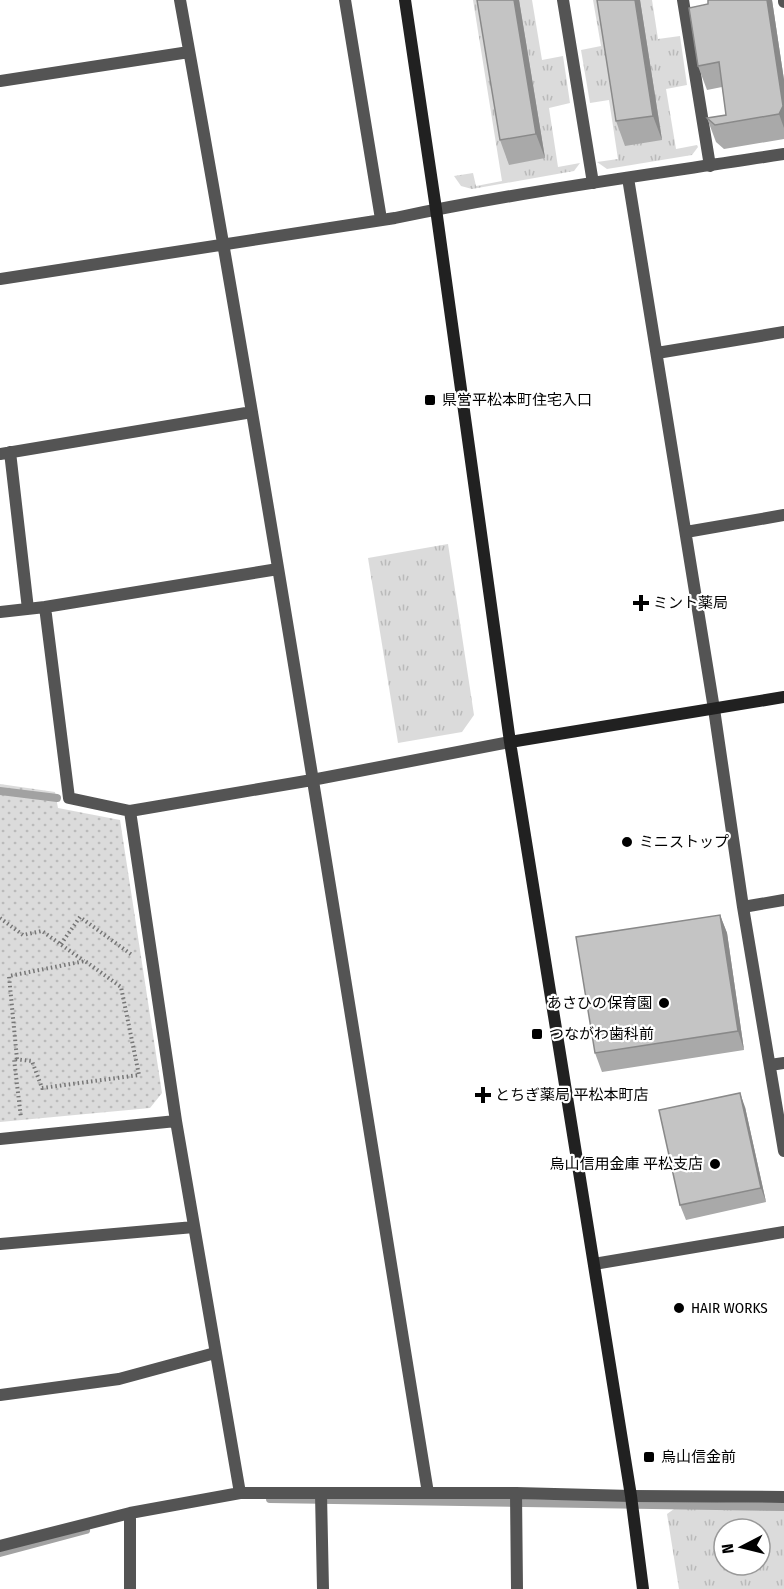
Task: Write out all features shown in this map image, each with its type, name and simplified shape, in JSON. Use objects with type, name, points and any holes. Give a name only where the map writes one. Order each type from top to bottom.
[{"type":"street","points":[[180,0],[252,412],[428,1493]]},
{"type":"street","points":[[345,0],[381,219]]},
{"type":"street","points":[[405,0],[510,742],[631,1496],[643,1589]]},
{"type":"street","points":[[563,0],[593,183]]},
{"type":"street","points":[[683,0],[710,166]]},
{"type":"street","points":[[0,81],[189,52]]},
{"type":"street","points":[[0,279],[784,154]]},
{"type":"street","points":[[628,178],[714,709],[743,907],[784,1151]]},
{"type":"street","points":[[657,353],[784,332]]},
{"type":"street","points":[[27,609],[5,453],[252,412]]},
{"type":"street","points":[[686,532],[784,515]]},
{"type":"street","points":[[0,612],[45,607],[278,569]]},
{"type":"street","points":[[45,607],[69,798],[130,811],[312,780],[510,742],[784,697]]},
{"type":"street","points":[[130,811],[176,1121],[240,1493]]},
{"type":"street","points":[[743,907],[784,900]]},
{"type":"street","points":[[770,1065],[784,1063]]},
{"type":"street","points":[[0,1139],[176,1121]]},
{"type":"street","points":[[0,1244],[194,1227]]},
{"type":"street","points":[[594,1264],[784,1232]]},
{"type":"street","points":[[0,1395],[119,1379],[215,1353]]},
{"type":"street","points":[[0,1546],[130,1513],[240,1493],[516,1493],[784,1497]]},
{"type":"street","points":[[516,1493],[517,1589]]},
{"type":"street","points":[[321,1494],[322,1589]]},
{"type":"street","points":[[130,1513],[130,1589]]},
{"type":"path","points":[[61,944],[80,917],[133,956]]},
{"type":"path","points":[[0,918],[23,934],[42,931],[121,987],[139,1075],[42,1088],[32,1062],[17,1059]]},
{"type":"path","points":[[23,1137],[14,1059],[17,1059],[9,976],[85,961]]},
{"type":"green space","points":[[473,0],[532,0],[542,60],[563,56],[570,103],[549,108],[558,167],[580,163],[574,171],[472,189],[461,186],[454,176],[473,173],[476,186],[502,181]]},
{"type":"green space","points":[[593,0],[652,0],[658,39],[680,36],[687,85],[666,89],[676,149],[697,145],[692,155],[607,169],[597,162],[618,159],[609,100],[590,103],[581,50],[601,46]]},
{"type":"green space","points":[[448,544],[474,715],[462,732],[398,743],[368,558]]},
{"type":"green space","points":[[0,784],[55,792],[58,808],[120,820],[162,1093],[150,1108],[0,1122]]},
{"type":"green space","points":[[681,1504],[784,1509],[784,1589],[679,1589],[667,1514]]},
{"type":"building","points":[[477,0],[514,0],[536,134],[500,140]]},
{"type":"building","points":[[597,0],[635,0],[653,116],[616,121]]},
{"type":"building","points":[[708,0],[767,0],[783,106],[779,114],[715,125],[707,118],[726,115],[719,62],[698,66],[689,8],[708,4]]},
{"type":"building","name":"あさひの保育園","points":[[720,915],[738,1031],[595,1053],[576,937]]},
{"type":"building","name":"烏山信用金庫 平松支店","points":[[740,1093],[761,1188],[680,1205],[659,1110]]},
{"type":"waterway","points":[[0,791],[57,798]]},
{"type":"waterway","points":[[270,1499],[784,1507]]},
{"type":"waterway","points":[[0,1553],[86,1530]]},
{"type":"place","name":"県営平松本町住宅入口","points":[[430,400]]},
{"type":"place","name":"ミント薬局","points":[[641,603]]},
{"type":"place","name":"ミニストップ","points":[[627,842]]},
{"type":"place","name":"あさひの保育園","points":[[664,1003]]},
{"type":"place","name":"つながわ歯科前","points":[[537,1034]]},
{"type":"place","name":"とちぎ薬局 平松本町店","points":[[483,1095]]},
{"type":"place","name":"烏山信用金庫 平松支店","points":[[715,1164]]},
{"type":"place","name":"HAIR WORKS","points":[[679,1308]]},
{"type":"place","name":"烏山信金前","points":[[649,1457]]}]
